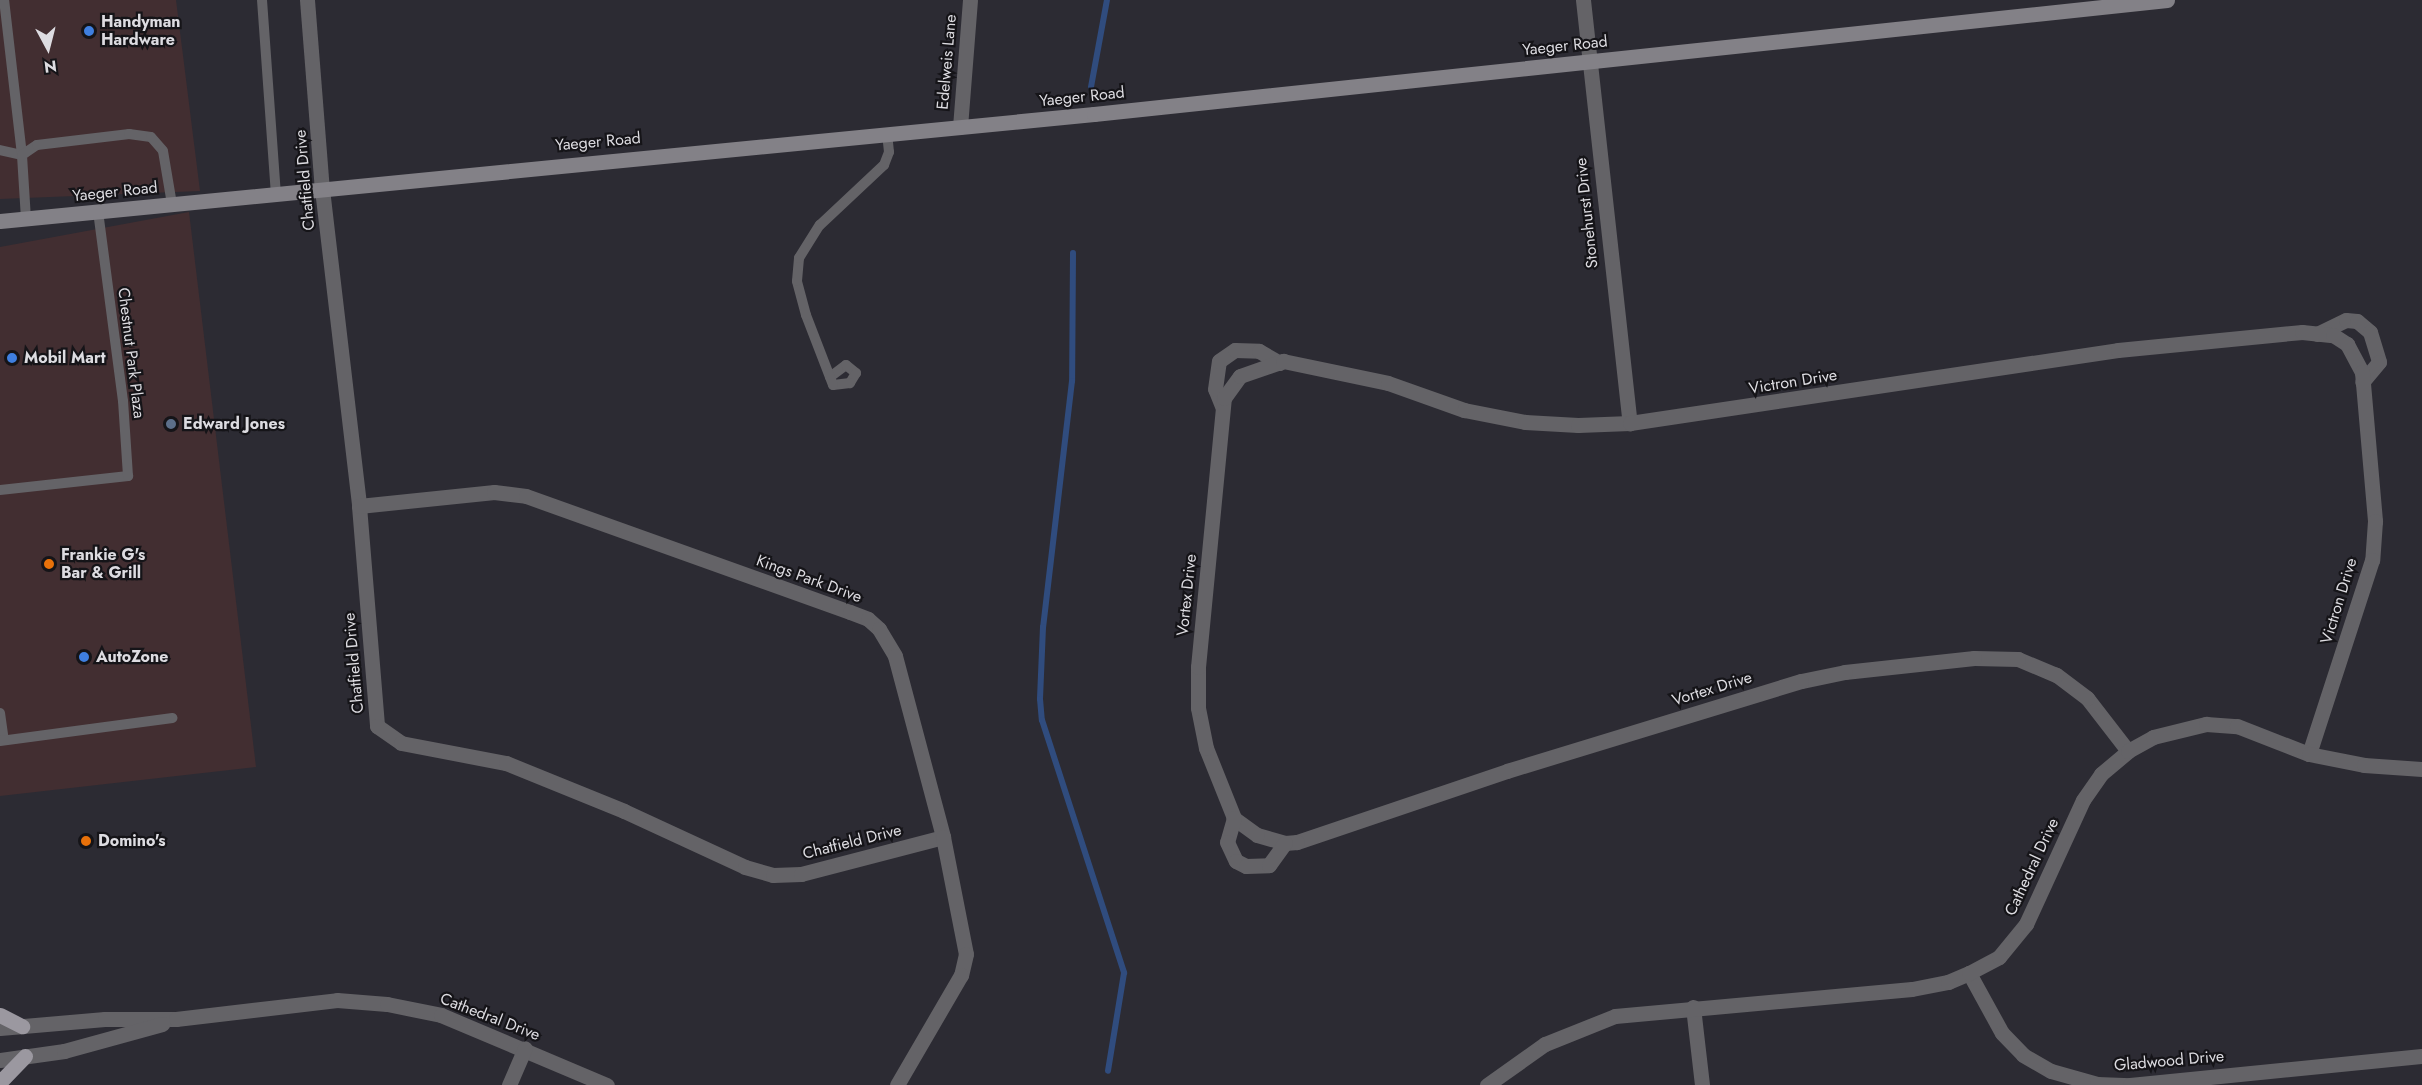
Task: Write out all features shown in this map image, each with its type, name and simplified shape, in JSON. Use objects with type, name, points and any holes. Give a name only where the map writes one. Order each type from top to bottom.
[{"type":"main road","points":[[0,1015],[22,1026]]},
{"type":"main road","points":[[0,1082],[25,1056]]},
{"type":"street","name":"Chatfield Drive","points":[[307,0],[322,189],[359,506],[377,726],[385,735],[400,743],[506,763],[624,811],[745,867],[773,875],[801,874],[943,837]]},
{"type":"street","name":"Edelweis Lane","points":[[960,127],[970,0]]},
{"type":"street","name":"Stonehurst Drive","points":[[1583,0],[1630,423]]},
{"type":"street","name":"Yaeger Road","points":[[0,221],[960,127],[2167,0]]},
{"type":"street","name":"Victron Drive","points":[[2317,334],[2346,320],[2357,321],[2370,332],[2379,362],[2362,382]]},
{"type":"street","name":"Victron Drive","points":[[1222,406],[1215,389],[1219,361],[1235,351],[1259,351],[1280,363],[1388,383],[1464,410],[1525,422],[1630,423],[2118,350],[2317,334],[2332,335],[2347,344],[2356,356],[2362,382],[2375,521],[2372,560],[2309,754]]},
{"type":"street","name":"Victron Drive","points":[[1240,376],[1280,363]]},
{"type":"street","name":"Vortex Drive","points":[[1234,818],[1206,748],[1198,708],[1198,667],[1222,406],[1224,398],[1240,376]]},
{"type":"street","name":"Kings Park Drive","points":[[359,506],[494,492],[526,496],[868,619],[895,656],[943,837],[966,954],[961,975],[897,1085]]},
{"type":"street","name":"Vortex Drive","points":[[1285,843],[1364,822],[1507,771],[1801,681],[1857,670],[1974,658],[2018,659],[2056,675],[2087,698],[2128,751]]},
{"type":"street","name":"Cathedral Drive","points":[[1487,1085],[1545,1044],[1578,1028],[1615,1016],[1693,1007],[1921,988],[1969,973],[1999,957],[2014,942],[2026,924],[2082,800],[2101,774],[2128,751],[2153,738],[2206,724],[2237,726],[2309,754],[2364,765],[2422,769]]},
{"type":"street","points":[[1234,818],[1257,835],[1285,843],[1269,865],[1246,866],[1236,861],[1227,842],[1234,818]]},
{"type":"street","name":"Gladwood Drive","points":[[1969,973],[2002,1033],[2023,1055],[2051,1071],[2097,1084],[2130,1085],[2422,1056]]},
{"type":"street","name":"Cathedral Drive","points":[[0,1028],[105,1019],[176,1019],[336,1000],[387,1004],[441,1015],[525,1048],[607,1085]]},
{"type":"street","points":[[1693,1007],[1702,1085]]},
{"type":"street","name":"Cathedral Drive","points":[[0,1060],[64,1051],[176,1019]]},
{"type":"street","points":[[509,1085],[525,1048]]},
{"type":"lane","points":[[4,0],[22,155],[26,219]]},
{"type":"lane","points":[[262,0],[276,194]]},
{"type":"lane","points":[[830,377],[806,315],[797,281],[799,258],[820,225],[884,165],[889,152],[887,133]]},
{"type":"lane","points":[[0,150],[22,155],[37,145],[129,134],[151,137],[163,150],[172,204]]},
{"type":"lane","name":"Chestnut Park Plaza","points":[[0,490],[128,476],[123,401],[98,212]]},
{"type":"lane","points":[[0,712],[2,741],[172,718]]},
{"type":"shaded area","points":[[0,0],[176,0],[200,191],[0,199]]},
{"type":"shaded area","points":[[189,212],[256,767],[0,796],[0,247]]},
{"type":"waterway","points":[[1091,87],[1107,0]]},
{"type":"waterway","points":[[1073,253],[1072,381],[1043,627],[1040,699],[1042,720],[1124,973],[1108,1071]]},
{"type":"place","name":"Handyman Hardware","points":[[89,31]]},
{"type":"place","name":"Mobil Mart","points":[[12,358]]},
{"type":"place","name":"Edward Jones","points":[[171,424]]},
{"type":"place","name":"Frankie G's Bar & Grill","points":[[49,564]]},
{"type":"place","name":"AutoZone","points":[[84,657]]},
{"type":"place","name":"Domino's","points":[[86,841]]}]
